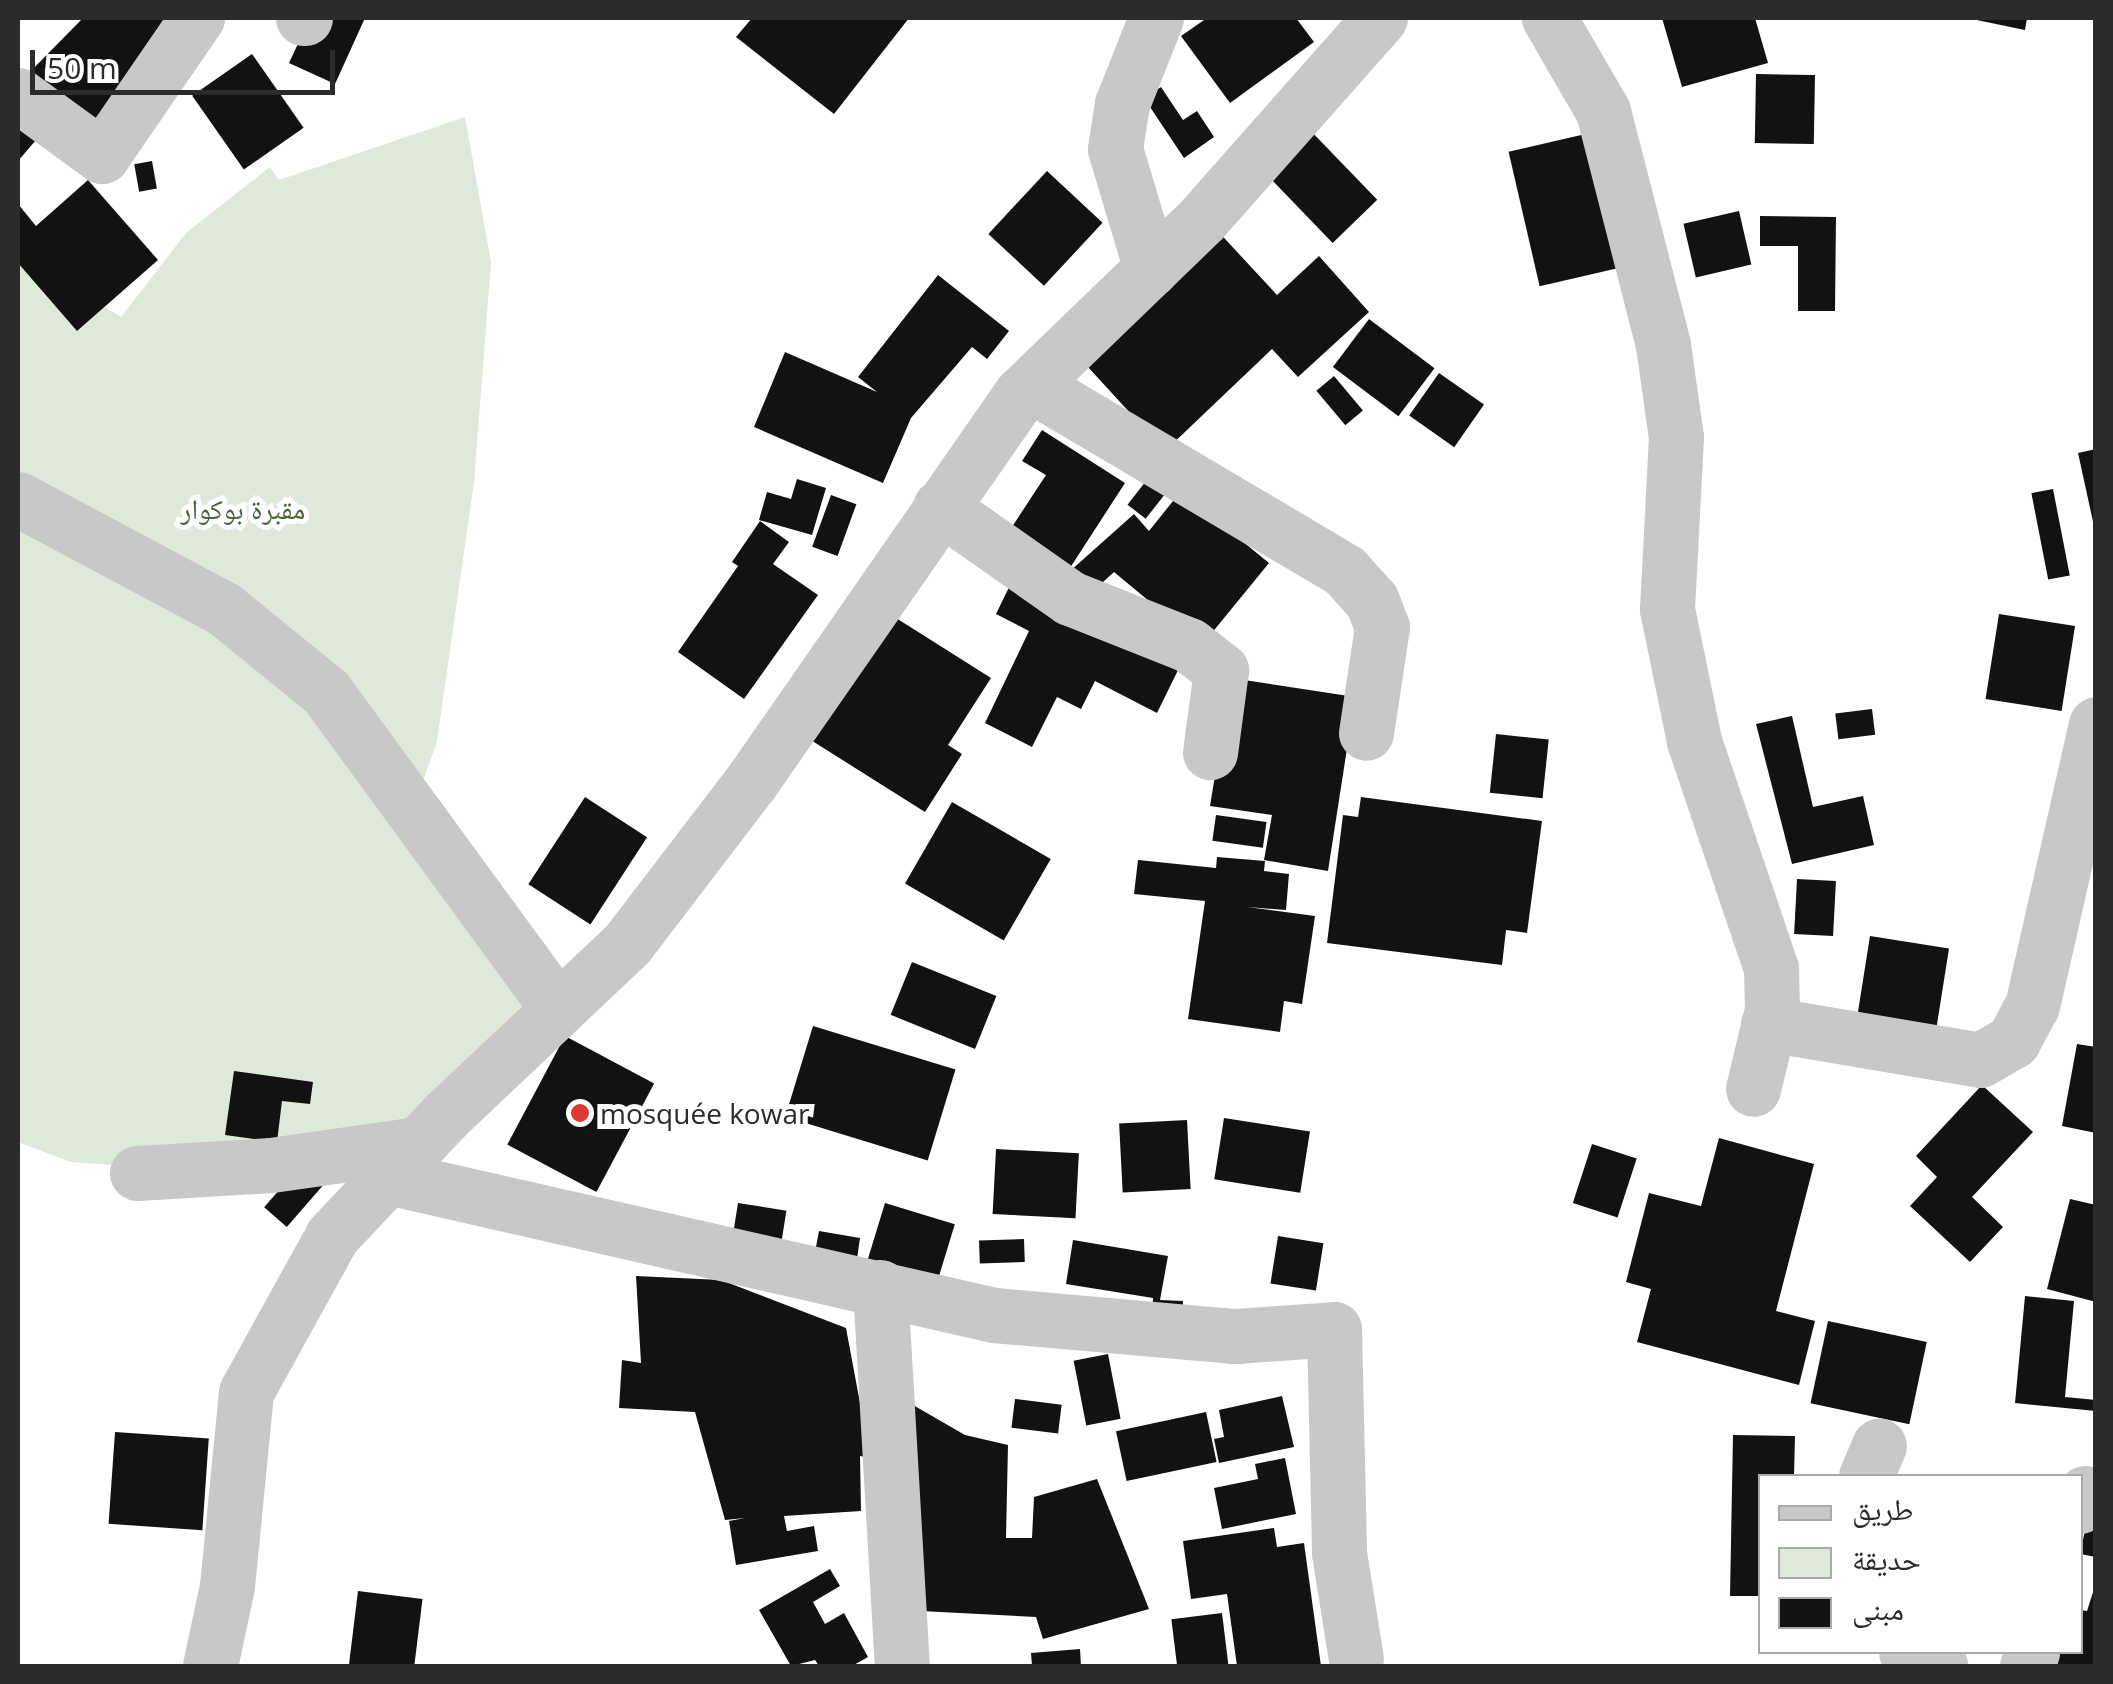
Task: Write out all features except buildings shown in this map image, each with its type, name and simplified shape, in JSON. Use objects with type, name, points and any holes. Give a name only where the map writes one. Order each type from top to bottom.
[{"type":"street","points":[[18,96],[102,156],[197,18]]},
{"type":"street","points":[[1151,269],[1115,148],[1122,104],[1156,18]]},
{"type":"street","points":[[210,1666],[227,1586],[246,1392],[332,1236],[404,1160],[627,944],[751,782],[940,508],[1031,384],[1151,269],[1380,18]]},
{"type":"street","points":[[1549,18],[1604,111],[1663,345],[1676,437],[1667,609],[1694,741],[1771,969],[1768,1024],[1752,1089]]},
{"type":"street","points":[[1031,384],[1346,572],[1372,601],[1382,627],[1366,734]]},
{"type":"street","points":[[18,499],[224,610],[326,692],[558,1009]]},
{"type":"street","points":[[940,508],[1070,598],[1189,645],[1221,670],[1210,752]]},
{"type":"street","points":[[1768,1024],[1980,1060],[2012,1041],[2032,1006],[2096,724]]},
{"type":"street","points":[[137,1173],[404,1160],[994,1314],[1235,1336],[1334,1330],[1339,1554],[1356,1659]]},
{"type":"street","points":[[880,1287],[902,1666]]},
{"type":"street","points":[[1911,1654],[1940,1666]]},
{"type":"green space","name":"مقبرة بوكوار","points":[[465,117],[491,262],[474,482],[437,741],[408,825],[536,992],[389,1136],[159,1168],[71,1162],[18,1142],[18,255],[121,317],[187,232],[270,167],[279,180]]},
{"type":"place","name":"mosquée kowar","points":[[580,1113]]}]
